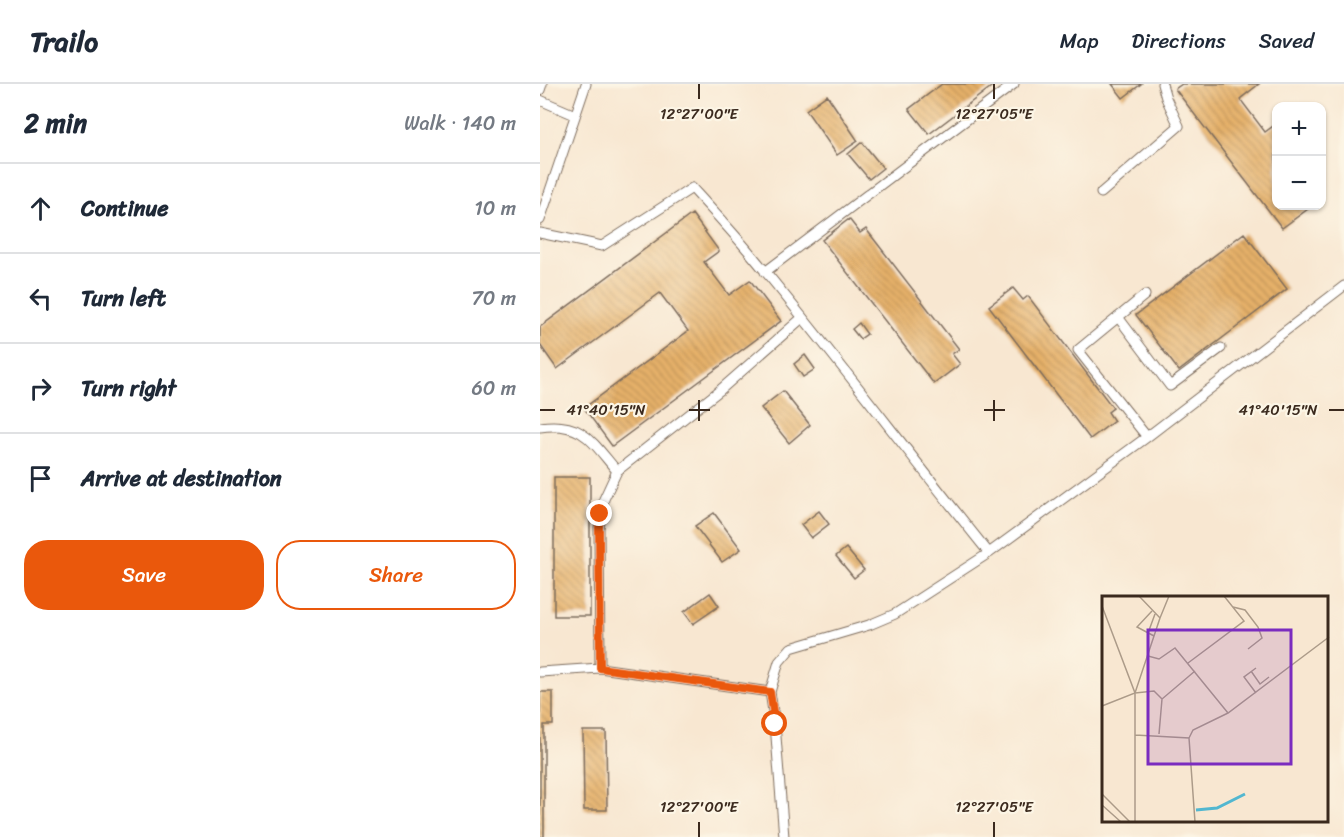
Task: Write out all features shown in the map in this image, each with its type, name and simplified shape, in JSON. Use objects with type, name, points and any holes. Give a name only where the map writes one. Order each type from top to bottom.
[{"type":"lane","points":[[540,90],[543,84]]},
{"type":"lane","points":[[540,220],[586,84]]},
{"type":"lane","points":[[765,272],[1014,84]]},
{"type":"lane","points":[[1101,193],[1179,126],[1162,84]]},
{"type":"lane","points":[[540,100],[575,115]]},
{"type":"lane","points":[[540,233],[602,246],[692,188],[765,272],[988,553]]},
{"type":"lane","points":[[784,837],[775,724],[770,692],[779,662],[791,648],[869,625],[895,614],[988,553],[1147,437],[1344,286]]},
{"type":"lane","points":[[1145,295],[1078,350],[1147,437]]},
{"type":"lane","points":[[1118,317],[1170,386],[1221,348]]},
{"type":"lane","points":[[600,668],[599,528],[604,499],[617,471],[719,391],[802,318]]},
{"type":"lane","points":[[540,427],[564,426],[578,430],[590,439],[617,471]]},
{"type":"lane","points":[[540,672],[600,668],[770,692]]},
{"type":"building","points":[[942,84],[995,84],[929,134],[909,109]]},
{"type":"building","points":[[1112,84],[1141,84],[1123,98]]},
{"type":"building","points":[[1182,84],[1259,84],[1240,99],[1265,132],[1272,127],[1272,210],[1307,210],[1282,228],[1175,89]]},
{"type":"building","points":[[827,95],[858,141],[837,155],[806,110]]},
{"type":"building","points":[[862,142],[883,168],[869,179],[848,154]]},
{"type":"building","points":[[692,214],[719,251],[704,262],[729,295],[750,280],[781,321],[612,446],[584,408],[688,331],[660,293],[557,369],[540,345],[540,327]]},
{"type":"building","points":[[849,219],[860,233],[866,229],[959,349],[952,354],[960,364],[934,384],[822,240]]},
{"type":"building","points":[[1244,233],[1287,289],[1179,371],[1136,315]]},
{"type":"building","points":[[1013,288],[1023,300],[1028,296],[1113,408],[1108,412],[1114,421],[1090,439],[989,306]]},
{"type":"building","points":[[859,323],[867,334],[860,339],[852,329]]},
{"type":"building","points":[[805,355],[815,369],[803,377],[794,364]]},
{"type":"building","points":[[783,391],[810,425],[789,443],[761,408]]},
{"type":"building","points":[[554,477],[590,477],[590,616],[554,616]]},
{"type":"building","points":[[819,511],[829,524],[811,538],[801,525]]},
{"type":"building","points":[[714,513],[741,549],[722,562],[695,526]]},
{"type":"building","points":[[846,548],[864,570],[854,578],[836,556]]},
{"type":"building","points":[[710,593],[719,606],[693,624],[684,612]]},
{"type":"building","points":[[540,692],[553,692],[553,725],[544,725],[544,837],[540,837]]},
{"type":"building","points":[[583,731],[606,731],[607,810],[584,810]]},
{"type":"route","points":[[600,514],[600,668],[770,692],[775,724]]}]
